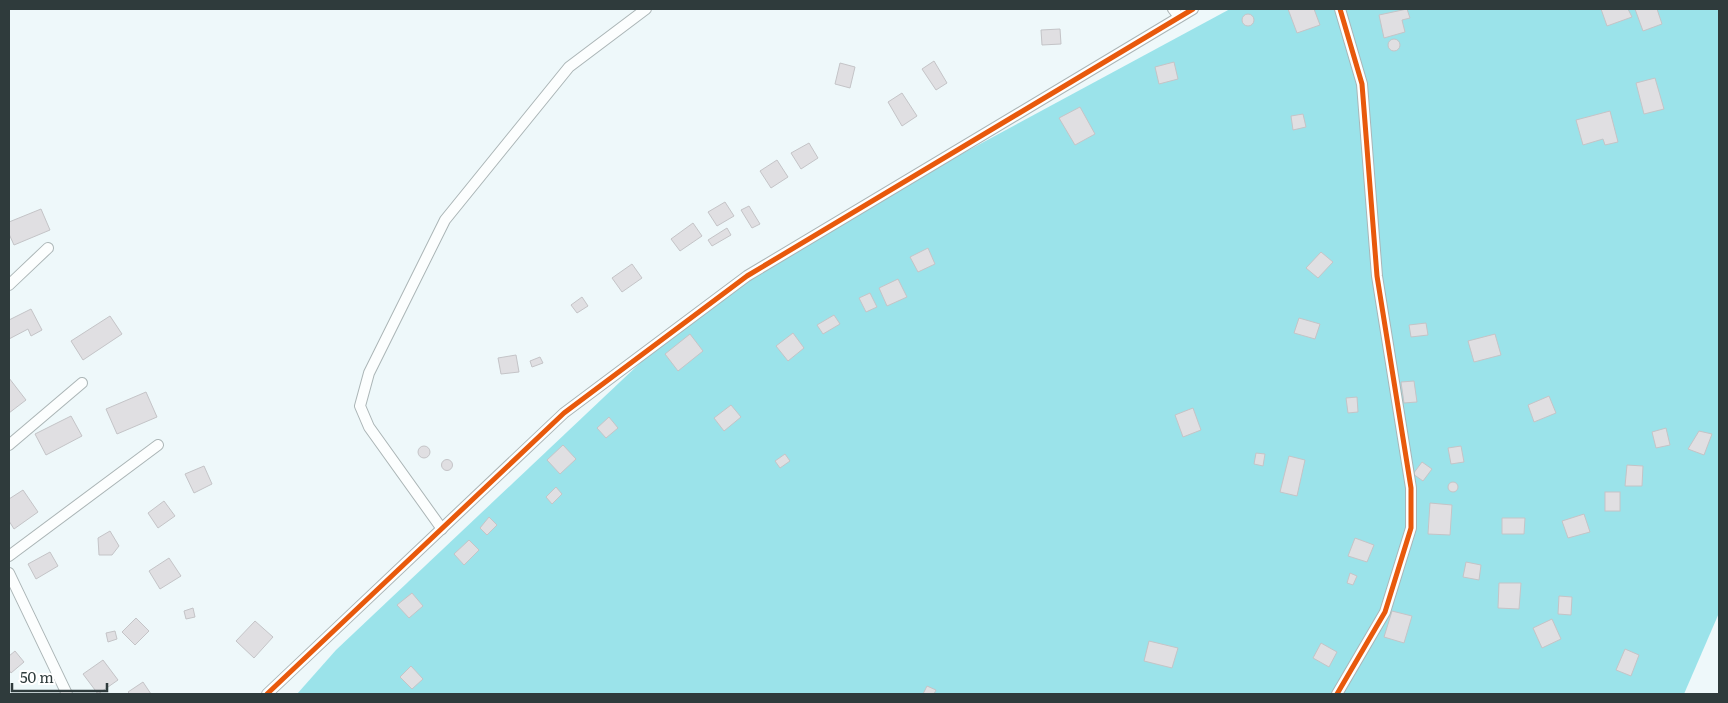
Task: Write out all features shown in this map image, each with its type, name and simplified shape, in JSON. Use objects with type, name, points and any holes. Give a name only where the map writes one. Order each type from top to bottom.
[{"type":"street","points":[[442,529],[369,427],[360,406],[369,373],[445,220],[569,66],[646,9]]},
{"type":"street","points":[[267,694],[564,413],[746,276],[1176,13],[1193,9]]},
{"type":"street","points":[[1337,694],[1385,612],[1411,528],[1411,488],[1377,276],[1362,84],[1340,9]]},
{"type":"street","points":[[9,285],[48,248]]},
{"type":"street","points":[[9,445],[82,383]]},
{"type":"street","points":[[9,556],[158,445]]},
{"type":"street","points":[[9,573],[67,694]]},
{"type":"shaded area","points":[[1230,9],[1719,9],[1719,613],[1684,694],[297,694],[336,650],[693,313],[941,165]]},
{"type":"building","points":[[1288,9],[1314,9],[1320,25],[1297,33]]},
{"type":"building","points":[[1407,9],[1410,18],[1402,20],[1405,32],[1384,38],[1379,15]]},
{"type":"building","points":[[1601,9],[1628,9],[1632,17],[1607,26]]},
{"type":"building","points":[[1635,9],[1657,9],[1662,24],[1643,31]]},
{"type":"building","points":[[1248,14],[1254,20],[1248,26],[1242,20]]},
{"type":"building","points":[[1060,29],[1061,44],[1042,45],[1041,30]]},
{"type":"building","points":[[1392,39],[1396,39],[1400,45],[1396,51],[1392,51],[1388,47],[1388,43]]},
{"type":"building","points":[[934,61],[947,83],[936,90],[922,69]]},
{"type":"building","points":[[1174,62],[1178,79],[1159,84],[1155,67]]},
{"type":"building","points":[[840,63],[855,67],[850,88],[835,84]]},
{"type":"building","points":[[1655,78],[1664,109],[1644,114],[1636,83]]},
{"type":"building","points":[[902,93],[917,116],[902,126],[888,102]]},
{"type":"building","points":[[1080,107],[1095,134],[1075,145],[1059,118]]},
{"type":"building","points":[[1610,111],[1618,142],[1605,145],[1603,139],[1583,145],[1576,120]]},
{"type":"building","points":[[1303,114],[1306,127],[1293,130],[1291,116]]},
{"type":"building","points":[[809,143],[818,158],[801,169],[791,153]]},
{"type":"building","points":[[777,160],[788,177],[771,188],[760,171]]},
{"type":"building","points":[[725,202],[734,216],[717,226],[708,212]]},
{"type":"building","points":[[749,206],[760,224],[752,228],[741,210]]},
{"type":"building","points":[[41,209],[50,230],[14,245],[9,234],[9,222]]},
{"type":"building","points":[[693,223],[702,236],[680,251],[671,239]]},
{"type":"building","points":[[727,228],[731,235],[712,246],[708,240]]},
{"type":"building","points":[[928,248],[935,264],[918,272],[910,257]]},
{"type":"building","points":[[1321,252],[1333,262],[1318,278],[1306,268]]},
{"type":"building","points":[[632,264],[642,278],[622,292],[612,278]]},
{"type":"building","points":[[898,279],[907,297],[887,306],[879,288]]},
{"type":"building","points":[[870,293],[877,307],[866,312],[859,298]]},
{"type":"building","points":[[582,297],[588,306],[577,313],[571,305]]},
{"type":"building","points":[[31,309],[42,330],[31,336],[28,329],[9,339],[9,320]]},
{"type":"building","points":[[834,315],[840,324],[823,334],[817,325]]},
{"type":"building","points":[[110,316],[122,334],[83,360],[71,341]]},
{"type":"building","points":[[1299,318],[1320,324],[1315,339],[1294,333]]},
{"type":"building","points":[[1426,323],[1428,335],[1411,337],[1409,325]]},
{"type":"building","points":[[793,333],[804,348],[788,361],[776,346]]},
{"type":"building","points":[[690,334],[703,351],[678,371],[665,354]]},
{"type":"building","points":[[1495,334],[1501,355],[1474,362],[1468,341]]},
{"type":"building","points":[[516,355],[519,372],[501,374],[498,358]]},
{"type":"building","points":[[540,357],[543,363],[532,367],[530,361]]},
{"type":"building","points":[[9,378],[26,400],[9,413]]},
{"type":"building","points":[[1414,381],[1417,402],[1404,403],[1401,382]]},
{"type":"building","points":[[146,392],[157,417],[117,434],[106,409]]},
{"type":"building","points":[[1549,396],[1556,413],[1534,422],[1528,405]]},
{"type":"building","points":[[1357,397],[1358,412],[1348,413],[1346,398]]},
{"type":"building","points":[[731,405],[741,417],[724,431],[714,418]]},
{"type":"building","points":[[1193,408],[1201,430],[1183,437],[1175,415]]},
{"type":"building","points":[[71,416],[82,436],[46,455],[35,434]]},
{"type":"building","points":[[609,417],[618,428],[606,438],[597,428]]},
{"type":"building","points":[[1666,428],[1670,445],[1656,448],[1652,432]]},
{"type":"building","points":[[1699,431],[1712,434],[1704,455],[1688,449]]},
{"type":"building","points":[[563,445],[576,459],[560,474],[547,460]]},
{"type":"building","points":[[422,446],[426,446],[430,452],[426,458],[422,458],[418,454],[418,450]]},
{"type":"building","points":[[1461,446],[1464,462],[1451,464],[1448,448]]},
{"type":"building","points":[[1256,453],[1265,454],[1263,466],[1254,464]]},
{"type":"building","points":[[785,454],[790,461],[780,468],[775,461]]},
{"type":"building","points":[[1289,456],[1305,460],[1297,496],[1280,492]]},
{"type":"building","points":[[447,459],[453,465],[447,471],[441,465]]},
{"type":"building","points":[[1422,462],[1432,469],[1423,481],[1413,474]]},
{"type":"building","points":[[1627,465],[1643,466],[1642,486],[1625,486]]},
{"type":"building","points":[[204,466],[212,484],[194,493],[185,474]]},
{"type":"building","points":[[1453,482],[1458,487],[1453,492],[1448,487]]},
{"type":"building","points":[[556,487],[562,494],[552,504],[546,497]]},
{"type":"building","points":[[23,490],[38,512],[14,529],[9,521],[9,499]]},
{"type":"building","points":[[1605,492],[1620,492],[1620,511],[1605,511]]},
{"type":"building","points":[[164,501],[175,516],[158,528],[148,513]]},
{"type":"building","points":[[1430,503],[1452,505],[1450,535],[1428,534]]},
{"type":"building","points":[[1584,514],[1590,532],[1568,538],[1562,521]]},
{"type":"building","points":[[489,517],[497,525],[487,535],[480,528]]},
{"type":"building","points":[[1502,518],[1525,518],[1524,534],[1502,534]]},
{"type":"building","points":[[110,531],[119,546],[112,555],[99,555],[98,538]]},
{"type":"building","points":[[1355,538],[1374,545],[1367,562],[1348,556]]},
{"type":"building","points":[[469,540],[479,550],[464,565],[454,554]]},
{"type":"building","points":[[50,552],[58,566],[36,579],[28,564]]},
{"type":"building","points":[[169,558],[181,576],[160,589],[149,571]]},
{"type":"building","points":[[1466,562],[1481,565],[1479,580],[1463,577]]},
{"type":"building","points":[[1350,573],[1357,576],[1353,585],[1347,583]]},
{"type":"building","points":[[1499,583],[1521,583],[1519,609],[1498,608]]},
{"type":"building","points":[[412,593],[423,606],[409,618],[397,605]]},
{"type":"building","points":[[1559,596],[1572,597],[1571,615],[1558,614]]},
{"type":"building","points":[[193,608],[195,617],[186,619],[184,611]]},
{"type":"building","points":[[1392,611],[1412,616],[1404,643],[1384,637]]},
{"type":"building","points":[[136,618],[149,631],[135,645],[122,632]]},
{"type":"building","points":[[1552,619],[1561,639],[1542,648],[1533,628]]},
{"type":"building","points":[[255,621],[273,637],[254,658],[236,641]]},
{"type":"building","points":[[115,631],[117,639],[108,642],[106,633]]},
{"type":"building","points":[[1149,641],[1178,648],[1172,668],[1144,661]]},
{"type":"building","points":[[1321,643],[1337,652],[1329,667],[1313,658]]},
{"type":"building","points":[[1625,649],[1639,655],[1631,676],[1616,670]]},
{"type":"building","points":[[15,651],[24,662],[11,673],[9,670],[9,656]]},
{"type":"building","points":[[103,660],[118,680],[98,694],[83,674]]},
{"type":"building","points":[[411,666],[423,679],[412,689],[400,677]]},
{"type":"building","points":[[143,682],[151,694],[130,694],[128,692]]},
{"type":"building","points":[[927,686],[936,690],[934,694],[923,694]]},
{"type":"cycle path","points":[[267,694],[564,413],[747,276],[1193,9]]},
{"type":"cycle path","points":[[1337,694],[1385,612],[1411,528],[1411,488],[1377,276],[1362,84],[1340,9]]}]
